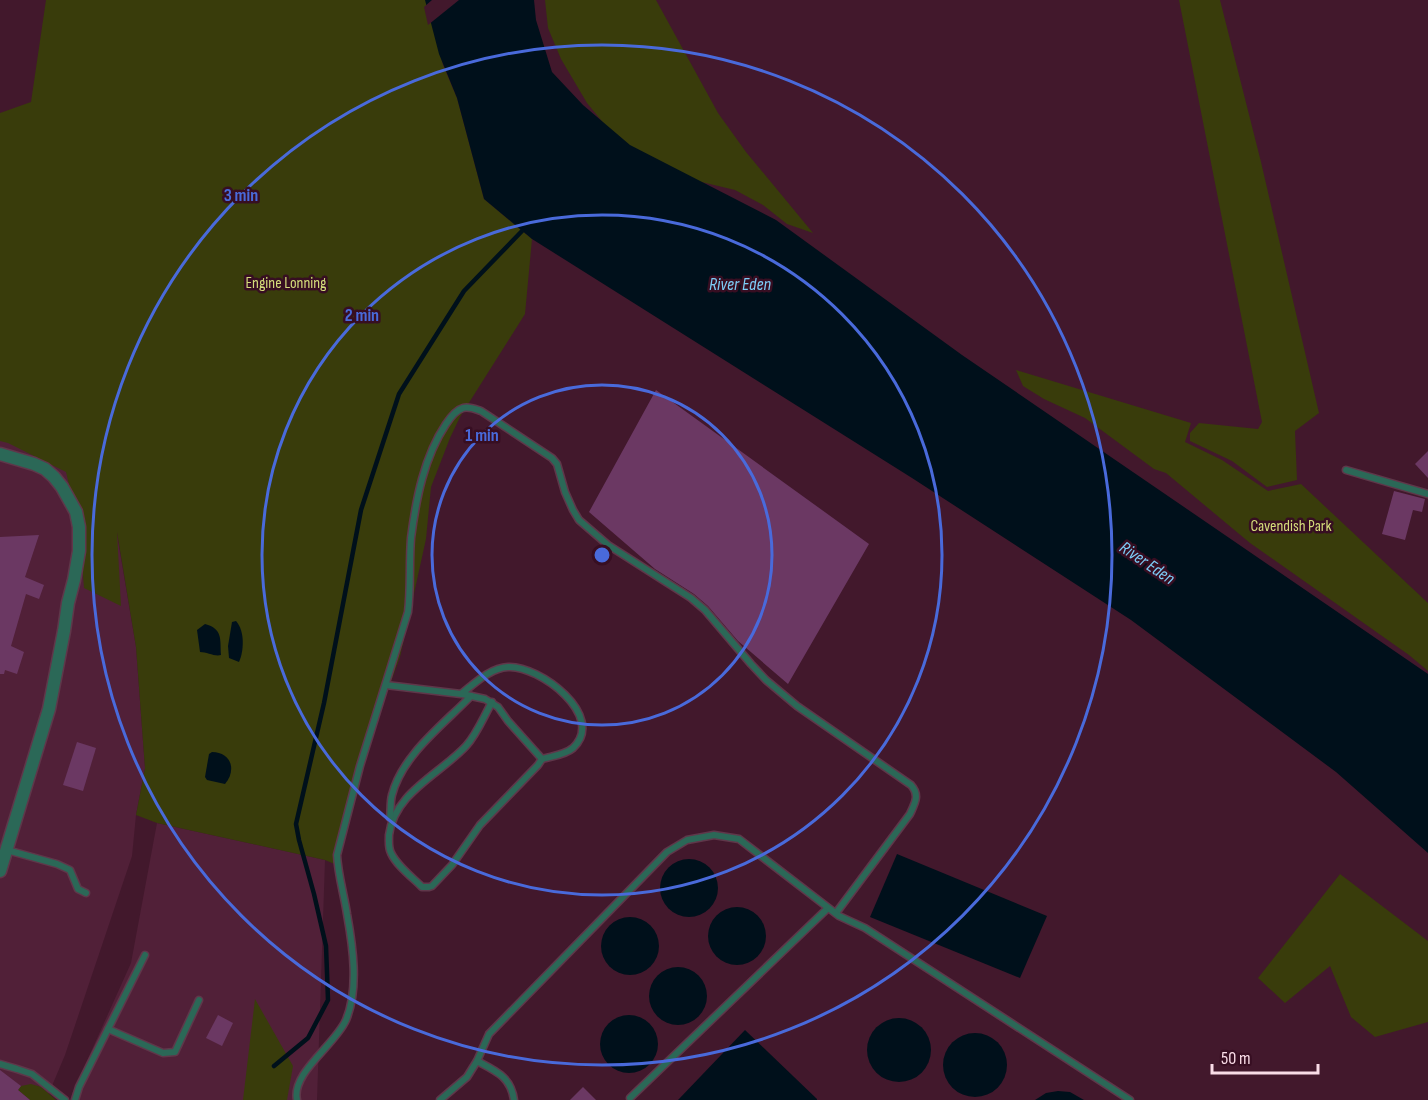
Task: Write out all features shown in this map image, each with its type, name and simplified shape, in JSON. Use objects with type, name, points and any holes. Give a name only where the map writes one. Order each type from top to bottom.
[{"type":"street","points":[[0,453],[34,464],[54,477],[76,512],[79,527],[76,570],[48,709],[0,871]]},
{"type":"lane","points":[[297,1100],[298,1083],[338,1034],[351,1004],[354,987],[353,964],[348,915],[337,855],[360,766],[408,612],[411,540],[420,486],[430,454],[440,434],[451,417],[462,408],[481,411],[552,458],[557,464],[565,492],[579,520],[608,545],[691,598],[705,610],[766,680],[797,706],[915,789],[917,794],[910,814],[836,913]]},
{"type":"lane","points":[[1346,470],[1428,494]]},
{"type":"lane","points":[[460,693],[495,669],[523,668],[551,684],[572,702],[581,716],[582,727],[580,737],[573,747],[563,753],[542,759],[480,825],[452,865],[432,886],[422,887],[396,861],[391,852],[388,843],[391,796],[408,761],[420,746],[471,696]]},
{"type":"lane","points":[[386,685],[460,693],[492,702],[542,759]]},
{"type":"lane","points":[[390,827],[395,813],[411,793],[468,745],[492,702]]},
{"type":"lane","points":[[440,1100],[467,1077],[489,1034],[667,852],[687,840],[714,836],[738,839],[828,908],[865,928],[1130,1100]]},
{"type":"lane","points":[[6,850],[57,864],[70,870],[78,889],[86,892]]},
{"type":"lane","points":[[630,1098],[828,908]]},
{"type":"lane","points":[[75,1100],[79,1087],[145,955]]},
{"type":"lane","points":[[108,1029],[163,1053],[176,1053],[199,1000]]},
{"type":"lane","points":[[477,1061],[501,1074],[512,1090],[514,1100]]},
{"type":"lane","points":[[0,1064],[32,1074],[64,1100]]},
{"type":"shaded area","points":[[0,113],[115,523],[136,647],[145,768],[136,815],[132,856],[65,1055],[46,1100],[0,1100]]},
{"type":"shaded area","points":[[157,823],[325,860],[317,1100],[70,1100],[131,963]]},
{"type":"green space","name":"Engine Lonning","points":[[46,0],[426,0],[443,65],[457,98],[484,199],[532,239],[525,314],[460,417],[431,487],[426,539],[400,657],[360,766],[337,865],[325,860],[157,823],[136,815],[145,768],[136,647],[117,532],[121,606],[84,588],[79,527],[66,472],[0,441],[0,113],[31,102]]},
{"type":"green space","points":[[545,0],[656,0],[718,113],[746,152],[813,233],[787,224],[763,205],[735,190],[689,179],[646,158],[610,131],[587,103],[561,59],[548,28]]},
{"type":"green space","points":[[1179,0],[1220,0],[1261,162],[1319,413],[1295,431],[1297,480],[1267,487],[1232,461],[1190,441],[1190,433],[1199,423],[1258,429],[1262,422]]},
{"type":"green space","name":"Cavendish Park","points":[[1016,370],[1191,423],[1185,442],[1222,460],[1268,491],[1301,484],[1428,603],[1428,671],[1409,655],[1250,543],[1166,473],[1154,469],[1085,418],[1044,399],[1023,386]]},
{"type":"green space","points":[[1340,874],[1428,941],[1428,1022],[1375,1037],[1351,1017],[1330,966],[1285,1003],[1258,978]]},
{"type":"green space","points":[[255,999],[293,1066],[287,1100],[243,1100]]},
{"type":"green space","points":[[31,1084],[41,1087],[56,1100],[30,1100],[18,1090],[21,1086]]},
{"type":"water","name":"River Eden","points":[[425,0],[534,0],[536,20],[552,72],[583,105],[630,145],[776,220],[962,355],[1428,674],[1428,853],[1336,772],[1131,620],[912,478],[532,239],[484,199],[457,98],[439,54]]},
{"type":"water","points":[[236,621],[243,641],[239,662],[229,658],[228,646],[232,622]]},
{"type":"water","points":[[205,624],[218,632],[221,655],[200,652],[197,630]]},
{"type":"water","points":[[212,752],[228,758],[231,773],[225,784],[207,780],[205,777],[209,754]]},
{"type":"water","points":[[897,854],[1047,916],[1020,978],[870,917]]},
{"type":"water","points":[[683,859],[695,859],[710,867],[718,882],[718,894],[710,909],[695,917],[683,917],[668,909],[660,894],[660,882],[668,867]]},
{"type":"water","points":[[731,907],[743,907],[758,915],[766,930],[766,942],[758,957],[743,965],[731,965],[716,957],[708,942],[708,930],[716,915]]},
{"type":"water","points":[[624,917],[636,917],[651,925],[659,940],[659,952],[651,967],[636,975],[624,975],[609,967],[601,952],[601,940],[609,925]]},
{"type":"water","points":[[672,967],[684,967],[699,975],[707,990],[707,1002],[699,1017],[684,1025],[672,1025],[657,1017],[649,1002],[649,990],[657,975]]},
{"type":"water","points":[[623,1015],[635,1015],[650,1023],[658,1038],[658,1050],[650,1065],[635,1073],[623,1073],[608,1065],[600,1050],[600,1038],[608,1023]]},
{"type":"water","points":[[899,1018],[911,1020],[922,1027],[929,1038],[931,1050],[929,1062],[922,1073],[911,1080],[899,1082],[887,1080],[876,1073],[869,1062],[867,1050],[869,1038],[876,1027],[887,1020]]},
{"type":"water","points":[[745,1030],[817,1099],[817,1100],[678,1100]]},
{"type":"water","points":[[975,1033],[993,1039],[1001,1047],[1007,1065],[1001,1083],[993,1091],[975,1097],[957,1091],[949,1083],[943,1065],[949,1047],[957,1039]]},
{"type":"water","points":[[1070,1092],[1084,1100],[1035,1100],[1046,1093]]},
{"type":"pier","points":[[432,0],[459,0],[428,25],[424,7]]},
{"type":"building","points":[[656,390],[869,544],[788,684],[738,641],[708,606],[694,594],[655,569],[589,512]]},
{"type":"building","points":[[1428,451],[1428,478],[1415,464]]},
{"type":"building","points":[[1394,491],[1425,499],[1422,512],[1413,510],[1405,540],[1382,534]]},
{"type":"building","points":[[39,535],[25,577],[44,585],[39,599],[26,594],[11,646],[24,652],[17,674],[5,670],[4,674],[0,674],[0,537]]},
{"type":"building","points":[[77,742],[96,748],[83,791],[63,785]]},
{"type":"building","points":[[218,1015],[233,1023],[222,1046],[206,1038]]},
{"type":"building","points":[[0,1070],[21,1086],[18,1090],[30,1100],[0,1100]]},
{"type":"building","points":[[583,1087],[596,1100],[570,1100]]},
{"type":"waterway","points":[[274,1066],[308,1038],[328,1000],[326,946],[296,824],[324,703],[361,510],[399,394],[464,291],[522,231]]}]
